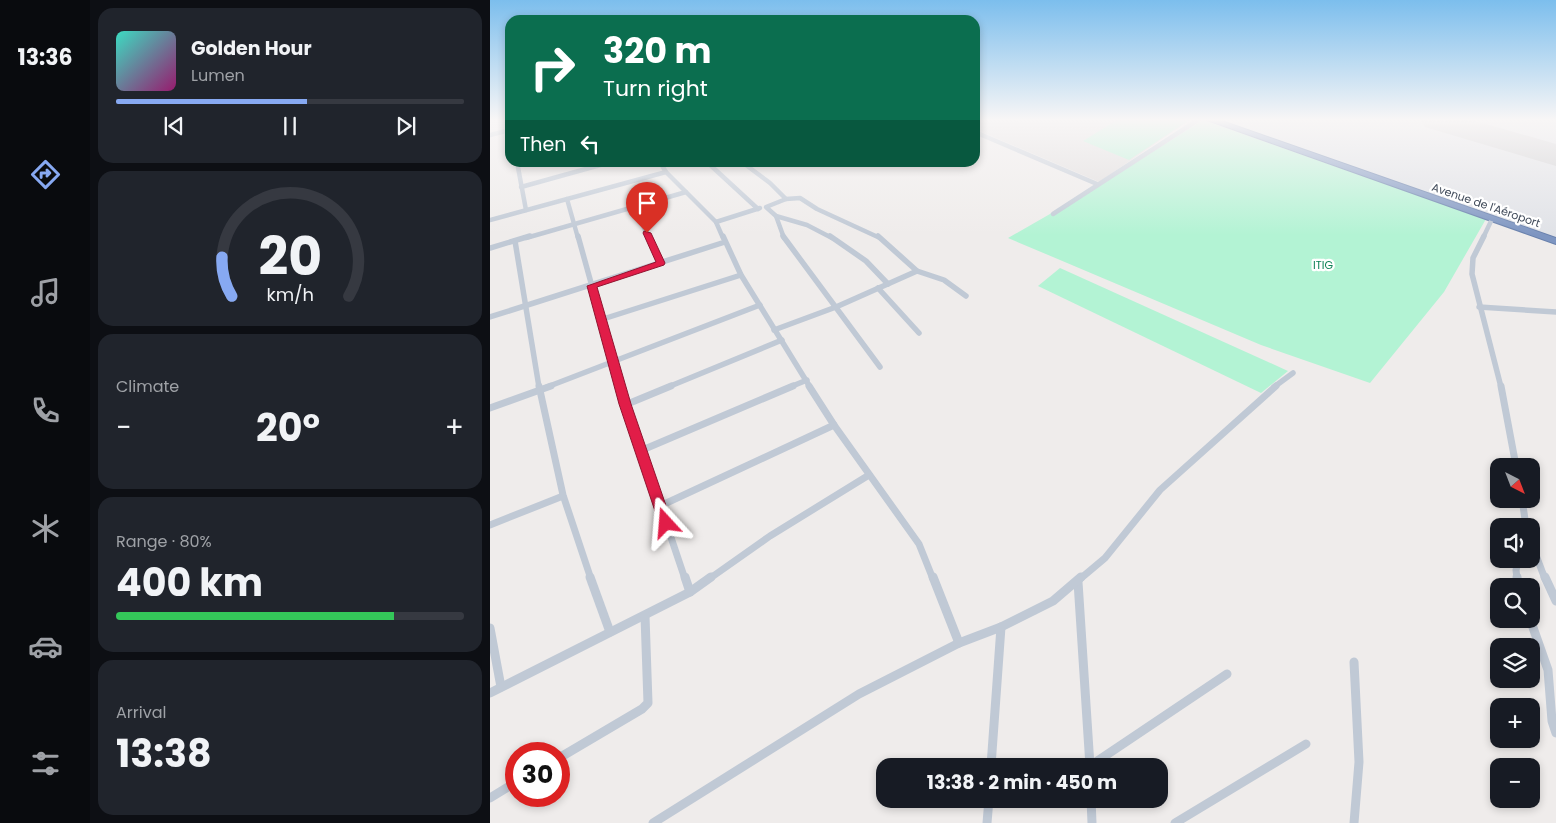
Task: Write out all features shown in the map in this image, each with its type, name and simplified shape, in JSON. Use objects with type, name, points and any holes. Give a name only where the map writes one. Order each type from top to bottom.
[{"type":"highway","name":"Avenue de l'Aéroport","points":[[1320,158],[1556,241]]},
{"type":"street","points":[[1037,158],[1097,184]]},
{"type":"street","points":[[1053,214],[1137,158]]},
{"type":"street","points":[[518,167],[526,210]]},
{"type":"street","points":[[521,187],[593,167]]},
{"type":"street","points":[[663,167],[716,222],[741,275],[834,426],[920,544],[959,644]]},
{"type":"street","points":[[712,167],[758,209]]},
{"type":"street","points":[[749,167],[770,183],[786,199]]},
{"type":"street","points":[[490,220],[666,172]]},
{"type":"street","points":[[490,248],[686,192]]},
{"type":"street","points":[[716,222],[786,199],[800,198],[817,209],[868,231],[886,242],[917,271],[944,280],[966,296]]},
{"type":"street","points":[[567,199],[625,404],[690,592]]},
{"type":"street","points":[[766,206],[776,216],[784,238],[880,367]]},
{"type":"street","points":[[634,207],[661,263]]},
{"type":"street","points":[[776,216],[800,222],[858,254],[876,269],[888,284]]},
{"type":"street","points":[[1492,219],[1472,266],[1479,307],[1504,399],[1515,458]]},
{"type":"street","points":[[515,241],[524,307],[563,496],[610,632]]},
{"type":"street","points":[[490,317],[725,242]]},
{"type":"street","points":[[774,330],[836,307],[917,271]]},
{"type":"street","points":[[600,320],[741,275]]},
{"type":"street","points":[[878,288],[919,333]]},
{"type":"street","points":[[490,408],[614,363],[760,305]]},
{"type":"street","points":[[1479,307],[1505,311],[1532,309],[1556,312]]},
{"type":"street","points":[[625,404],[782,340]]},
{"type":"street","points":[[653,823],[859,694],[959,644],[1001,627],[1053,601],[1105,558],[1160,490],[1268,391],[1293,373]]},
{"type":"street","points":[[640,451],[807,380]]},
{"type":"street","points":[[660,506],[834,426]]},
{"type":"street","points":[[490,693],[690,592],[770,536],[869,474]]},
{"type":"street","points":[[490,526],[563,496]]},
{"type":"street","points":[[1540,565],[1551,594],[1556,601]]},
{"type":"street","points":[[1078,582],[1089,758]]},
{"type":"street","points":[[570,752],[642,709],[648,703],[645,616]]},
{"type":"street","points":[[992,758],[1001,627]]},
{"type":"street","points":[[490,628],[501,687]]},
{"type":"street","points":[[1533,628],[1548,670],[1552,721],[1556,733]]},
{"type":"street","points":[[1354,662],[1359,762],[1354,823]]},
{"type":"street","points":[[1102,758],[1227,674]]},
{"type":"street","points":[[1175,823],[1306,744]]},
{"type":"street","points":[[490,798],[505,789]]},
{"type":"street","points":[[987,823],[988,808]]},
{"type":"street","points":[[1091,808],[1092,823]]},
{"type":"shaded area","points":[[1044,158],[1134,158],[1099,182]]},
{"type":"shaded area","points":[[1327,158],[1556,158],[1556,238]]},
{"type":"green space","name":"ITIG","points":[[1142,158],[1313,158],[1486,219],[1444,292],[1370,383],[1261,345],[1008,238],[1097,187]]},
{"type":"green space","points":[[1060,268],[1288,371],[1261,393],[1038,286]]},
{"type":"route","points":[[647,233],[661,263],[592,286],[625,404],[666,523]]}]
